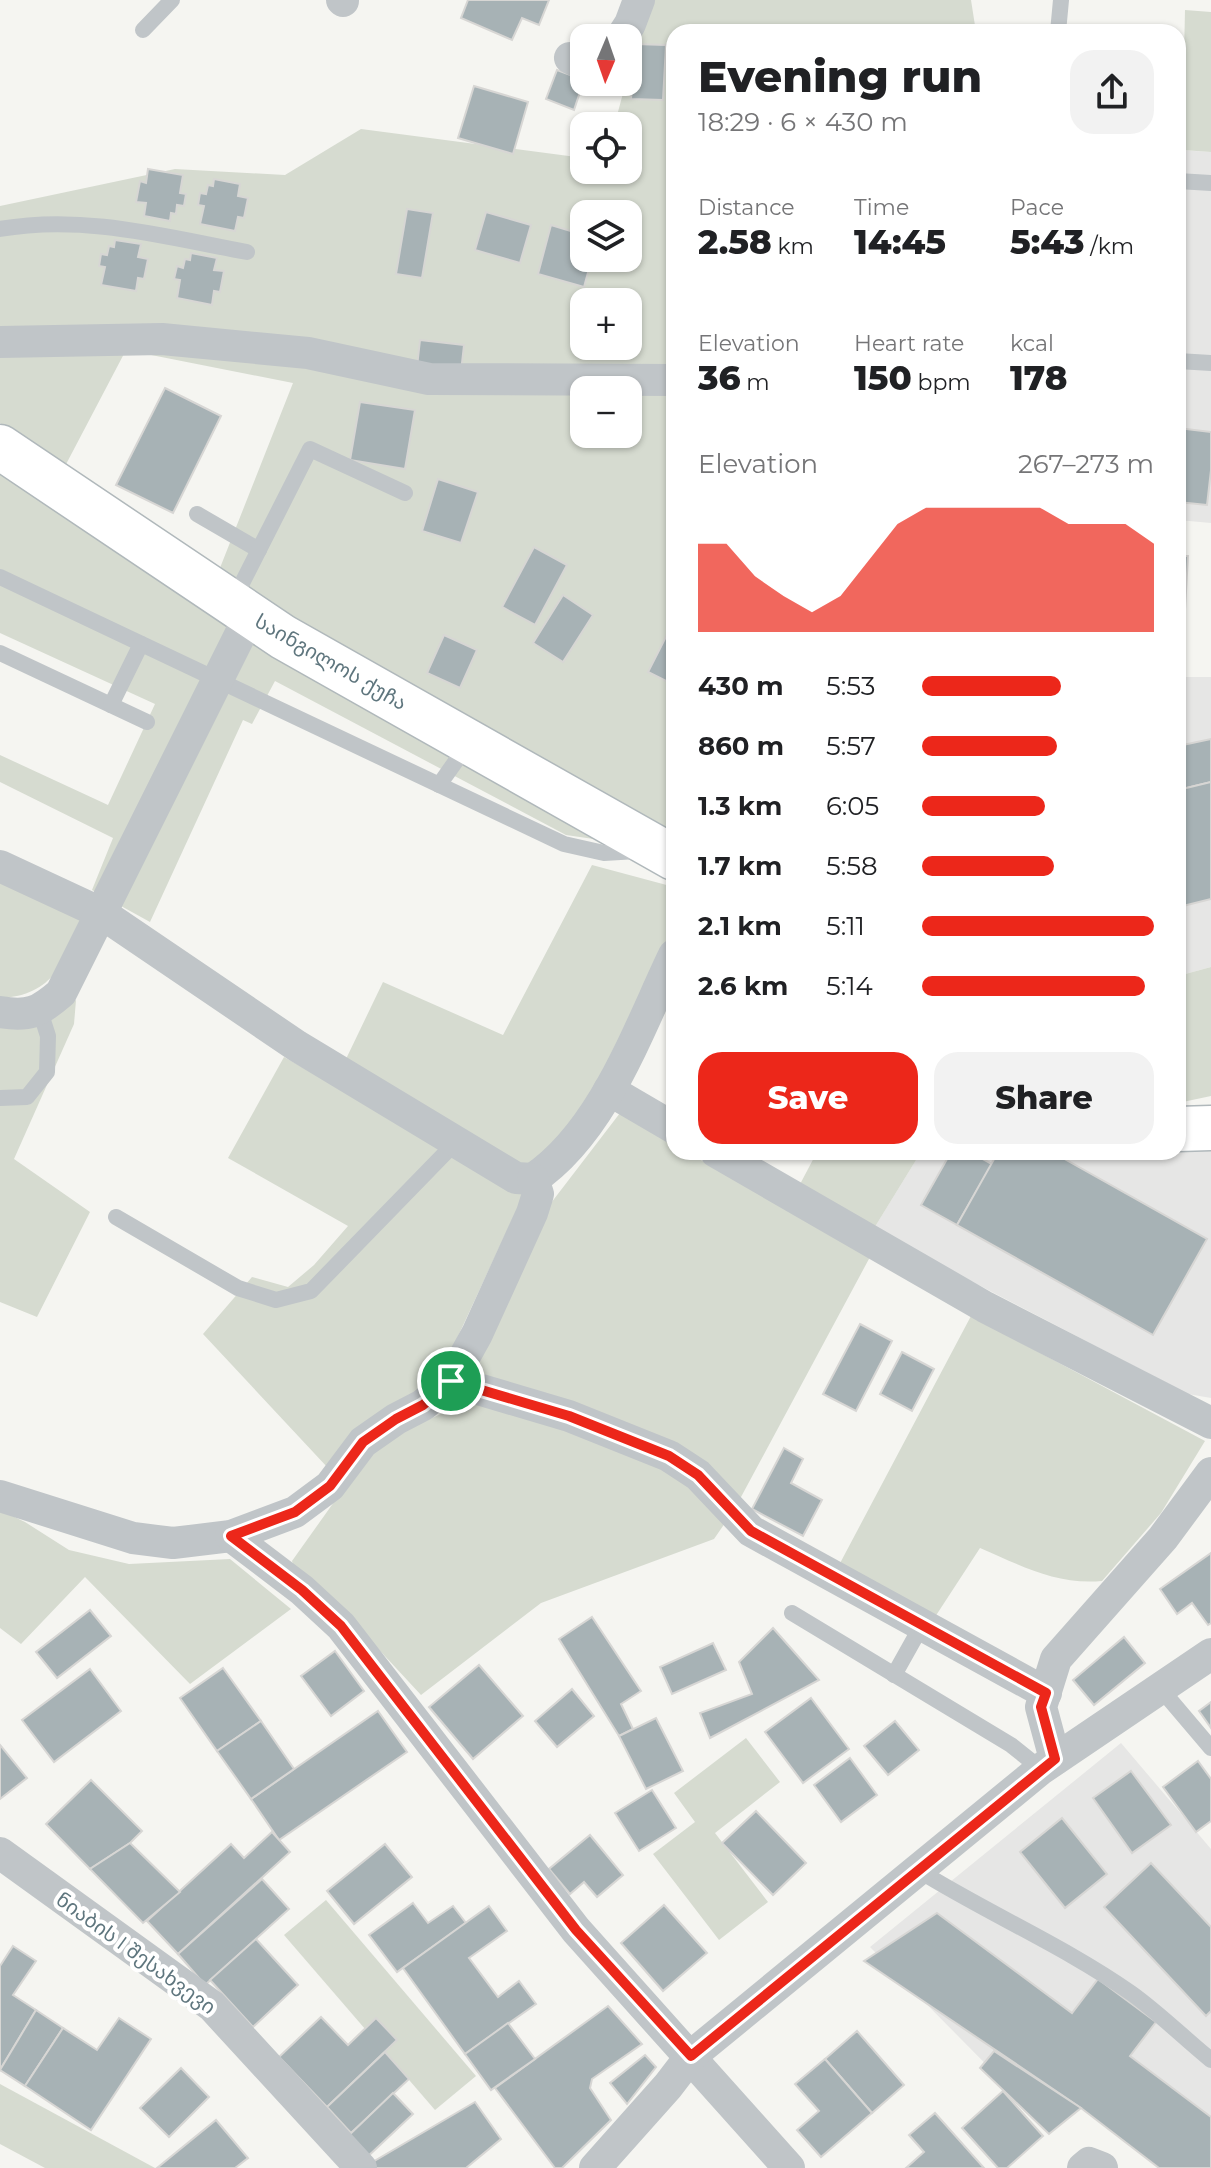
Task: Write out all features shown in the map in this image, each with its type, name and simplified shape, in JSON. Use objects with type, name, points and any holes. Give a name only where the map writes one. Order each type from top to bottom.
[{"type":"street","points":[[630,24],[639,0]]},
{"type":"street","points":[[0,342],[162,339],[308,353],[429,379],[666,380]]},
{"type":"street","name":"საინგილოს ქუჩა","points":[[0,447],[283,637],[666,854]]},
{"type":"street","points":[[0,1012],[17,1015],[40,1011],[61,993],[218,680],[241,609]]},
{"type":"street","points":[[0,866],[101,913],[297,1046],[516,1178],[533,1179],[556,1164],[597,1115],[666,972]]},
{"type":"street","points":[[609,1090],[666,1123]]},
{"type":"street","points":[[1186,1129],[1211,1128]]},
{"type":"street","points":[[730,1160],[985,1307],[1211,1423]]},
{"type":"street","points":[[0,1496],[133,1538],[173,1543],[231,1536],[295,1512],[330,1486],[363,1442],[423,1405],[451,1381],[477,1334],[532,1213],[538,1194],[533,1179]]},
{"type":"street","points":[[451,1381],[569,1416],[669,1456],[698,1475],[751,1531],[1046,1693]]},
{"type":"street","points":[[1048,1764],[1041,1707],[1056,1659],[1163,1538],[1211,1473]]},
{"type":"street","points":[[231,1536],[302,1590],[341,1626],[576,1930],[789,2168]]},
{"type":"street","points":[[595,2168],[691,2056],[1048,1764],[1211,1654]]},
{"type":"street","name":"ნიაბის I შესახვევი","points":[[0,1853],[212,2006],[361,2168]]},
{"type":"street","points":[[1083,2168],[1089,2163],[1102,2168]]},
{"type":"lane","points":[[143,30],[172,0]]},
{"type":"lane","points":[[1059,24],[1061,0]]},
{"type":"lane","points":[[1186,181],[1211,183]]},
{"type":"lane","points":[[0,229],[21,225],[91,223],[247,252]]},
{"type":"lane","points":[[1186,361],[1211,363]]},
{"type":"lane","points":[[241,609],[259,550],[310,449],[405,493]]},
{"type":"lane","points":[[197,514],[259,550]]},
{"type":"lane","points":[[0,577],[564,844],[604,853],[666,854]]},
{"type":"lane","points":[[111,705],[141,644]]},
{"type":"lane","points":[[0,653],[147,722]]},
{"type":"lane","points":[[439,785],[470,742]]},
{"type":"lane","points":[[0,1098],[27,1097],[47,1072],[48,1036],[40,1011]]},
{"type":"lane","points":[[116,1217],[238,1288],[276,1300],[311,1291],[456,1142]]},
{"type":"lane","points":[[792,1613],[1011,1745],[1048,1764]]},
{"type":"lane","points":[[894,1675],[922,1625]]},
{"type":"lane","points":[[1160,1688],[1211,1748]]},
{"type":"lane","points":[[918,1870],[1131,1993],[1211,2060]]},
{"type":"shaded area","points":[[648,0],[971,0],[975,24],[666,24],[666,831],[216,578],[293,383],[126,350],[63,470],[0,423],[0,206],[175,169],[285,175],[361,129],[570,156],[570,184],[642,184],[642,112],[618,112],[622,96],[642,96],[642,24]]},
{"type":"shaded area","points":[[1185,10],[1211,12],[1211,152],[1186,150]]},
{"type":"shaded area","points":[[1186,150],[1211,152],[1211,523],[1186,521]]},
{"type":"shaded area","points":[[0,458],[614,842],[566,835],[275,681],[252,724],[243,720],[150,922],[92,890],[113,838],[0,782],[0,755],[108,805],[155,704],[0,633]]},
{"type":"shaded area","points":[[1186,677],[1211,677],[1211,967],[1186,974]]},
{"type":"shaded area","points":[[592,865],[666,885],[666,948],[604,1076],[573,1132],[532,1166],[510,1162],[346,1059],[383,982],[503,1035]]},
{"type":"shaded area","points":[[0,876],[87,918],[64,961],[45,983],[18,996],[0,998]]},
{"type":"shaded area","points":[[1211,967],[1211,1096],[1186,1101],[1186,974]]},
{"type":"shaded area","points":[[76,1000],[74,1024],[14,1159],[90,1212],[37,1317],[0,1302],[0,1023],[21,1027]]},
{"type":"shaded area","points":[[284,1057],[525,1192],[440,1375],[328,1468],[203,1334],[252,1277],[288,1287],[314,1265],[348,1226],[228,1158]]},
{"type":"shaded area","points":[[620,1113],[666,1139],[666,1160],[701,1160],[870,1257],[734,1510],[714,1539],[541,1603],[421,1695],[333,1600],[295,1571],[292,1561],[376,1443],[443,1413],[499,1312],[551,1203]]},
{"type":"shaded area","points":[[1211,1139],[1211,1398],[1188,1394],[873,1230],[916,1160],[1186,1160],[1186,1141]]},
{"type":"shaded area","points":[[813,1160],[916,1160],[873,1230],[798,1188]]},
{"type":"shaded area","points":[[971,1316],[1205,1441],[1161,1513],[1102,1581],[1054,1577],[980,1548],[935,1617],[838,1567]]},
{"type":"shaded area","points":[[0,1510],[69,1550],[129,1564],[230,1559],[291,1609],[190,1684],[85,1577],[21,1644],[0,1628]]},
{"type":"shaded area","points":[[746,1738],[780,1782],[715,1833],[768,1902],[719,1940],[653,1854],[695,1822],[674,1793]]},
{"type":"shaded area","points":[[1121,1743],[1211,1849],[1211,2168],[1082,2107],[1050,2129],[870,1947]]},
{"type":"shaded area","points":[[326,1900],[476,2076],[435,2110],[284,1935]]},
{"type":"shaded area","points":[[0,2084],[155,2168],[45,2168],[0,2144]]},
{"type":"building","points":[[468,0],[549,0],[539,25],[522,18],[512,40],[461,18]]},
{"type":"building","points":[[642,44],[666,45],[663,100],[631,99],[631,96],[642,96]]},
{"type":"building","points":[[557,70],[570,75],[570,96],[579,96],[574,110],[546,99]]},
{"type":"building","points":[[474,86],[528,102],[513,154],[458,138]]},
{"type":"building","points":[[148,169],[183,175],[180,193],[186,194],[184,206],[177,205],[176,214],[171,213],[170,221],[144,216],[146,203],[136,202],[140,181],[146,183]]},
{"type":"building","points":[[214,179],[240,184],[238,196],[248,198],[244,218],[238,217],[235,231],[200,224],[204,206],[198,205],[200,193],[206,194],[208,185],[213,186]]},
{"type":"building","points":[[407,209],[433,213],[422,278],[396,274]]},
{"type":"building","points":[[486,212],[531,225],[520,263],[475,250]]},
{"type":"building","points":[[551,225],[570,231],[570,272],[588,272],[584,287],[538,274]]},
{"type":"building","points":[[115,240],[141,244],[138,257],[148,259],[144,279],[138,278],[136,291],[101,285],[105,267],[99,266],[101,254],[107,255],[109,246],[114,247]]},
{"type":"building","points":[[191,253],[217,258],[214,270],[224,271],[220,292],[214,291],[212,305],[177,298],[180,280],[174,279],[177,266],[183,268],[185,259],[190,260]]},
{"type":"building","points":[[420,340],[464,345],[461,372],[417,367]]},
{"type":"building","points":[[165,388],[221,416],[173,513],[116,485]]},
{"type":"building","points":[[360,402],[415,410],[405,469],[350,460]]},
{"type":"building","points":[[1186,429],[1211,432],[1207,505],[1186,503]]},
{"type":"building","points":[[438,479],[478,492],[461,543],[422,531]]},
{"type":"building","points":[[534,547],[567,565],[535,625],[502,607]]},
{"type":"building","points":[[563,595],[593,615],[563,662],[533,643]]},
{"type":"building","points":[[444,635],[477,650],[460,688],[427,673]]},
{"type":"building","points":[[666,637],[666,681],[648,672]]},
{"type":"building","points":[[1211,739],[1211,782],[1186,788],[1186,744]]},
{"type":"building","points":[[1211,782],[1211,899],[1186,905],[1186,788]]},
{"type":"building","points":[[946,1160],[985,1160],[992,1164],[957,1225],[921,1205]]},
{"type":"building","points":[[994,1160],[1066,1160],[1207,1239],[1153,1335],[957,1225]]},
{"type":"building","points":[[860,1324],[892,1341],[856,1411],[823,1394]]},
{"type":"building","points":[[902,1352],[934,1369],[912,1411],[880,1394]]},
{"type":"building","points":[[784,1448],[803,1459],[791,1483],[822,1500],[803,1536],[752,1509]]},
{"type":"building","points":[[1211,1553],[1211,1623],[1208,1625],[1192,1603],[1177,1614],[1160,1589]]},
{"type":"building","points":[[90,1610],[111,1636],[57,1678],[36,1652]]},
{"type":"building","points":[[592,1617],[641,1691],[621,1704],[633,1729],[619,1736],[559,1639]]},
{"type":"building","points":[[773,1628],[819,1680],[710,1738],[700,1713],[752,1694],[739,1662]]},
{"type":"building","points":[[1124,1637],[1145,1663],[1094,1705],[1073,1680]]},
{"type":"building","points":[[713,1643],[726,1670],[672,1694],[660,1667]]},
{"type":"building","points":[[335,1651],[364,1691],[331,1716],[301,1676]]},
{"type":"building","points":[[479,1665],[523,1716],[473,1759],[429,1707]]},
{"type":"building","points":[[223,1668],[261,1721],[217,1751],[180,1698]]},
{"type":"building","points":[[90,1669],[121,1711],[54,1762],[22,1720]]},
{"type":"building","points":[[572,1689],[594,1716],[557,1747],[535,1721]]},
{"type":"building","points":[[811,1698],[849,1749],[803,1783],[765,1732]]},
{"type":"building","points":[[1211,1702],[1211,1728],[1199,1711]]},
{"type":"building","points":[[378,1711],[407,1752],[279,1840],[251,1799]]},
{"type":"building","points":[[656,1718],[683,1771],[646,1789],[619,1736]]},
{"type":"building","points":[[261,1721],[294,1769],[251,1799],[217,1751]]},
{"type":"building","points":[[895,1721],[919,1750],[888,1775],[864,1746]]},
{"type":"building","points":[[0,1745],[27,1778],[0,1799]]},
{"type":"building","points":[[850,1758],[877,1795],[841,1822],[814,1785]]},
{"type":"building","points":[[1198,1761],[1211,1779],[1211,1821],[1196,1832],[1163,1787]]},
{"type":"building","points":[[1131,1771],[1171,1825],[1132,1853],[1093,1798]]},
{"type":"building","points":[[91,1780],[142,1831],[130,1843],[90,1869],[46,1824]]},
{"type":"building","points":[[652,1790],[676,1828],[639,1851],[615,1813]]},
{"type":"building","points":[[756,1811],[806,1863],[773,1895],[722,1843]]},
{"type":"building","points":[[1062,1818],[1107,1874],[1065,1908],[1020,1852]]},
{"type":"building","points":[[272,1832],[290,1852],[178,1954],[147,1921],[231,1844],[244,1858]]},
{"type":"building","points":[[590,1835],[623,1875],[597,1897],[584,1882],[570,1894],[549,1869]]},
{"type":"building","points":[[130,1843],[180,1892],[143,1923],[90,1869]]},
{"type":"building","points":[[385,1844],[412,1877],[354,1924],[327,1891]]},
{"type":"building","points":[[1151,1863],[1211,1927],[1211,2011],[1206,2016],[1104,1907]]},
{"type":"building","points":[[262,1879],[289,1909],[205,1985],[178,1954]]},
{"type":"building","points":[[413,1903],[428,1923],[453,1906],[466,1923],[397,1972],[369,1935]]},
{"type":"building","points":[[664,1905],[707,1953],[663,1991],[621,1943]]},
{"type":"building","points":[[489,1906],[507,1931],[469,1958],[498,1997],[519,1981],[536,2004],[465,2054],[403,1968]]},
{"type":"building","points":[[937,1913],[1072,2013],[1098,1979],[1156,2022],[1130,2056],[1211,2117],[1211,2168],[1159,2168],[1081,2108],[864,1961]]},
{"type":"building","points":[[256,1939],[298,1985],[253,2027],[210,1980]]},
{"type":"building","points":[[13,1946],[36,1961],[13,1995],[36,2010],[0,2070],[0,1966]]},
{"type":"building","points":[[608,2006],[642,2044],[592,2079],[590,2088],[611,2120],[562,2168],[555,2168],[495,2088]]},
{"type":"building","points":[[36,2010],[63,2028],[25,2086],[0,2070]]},
{"type":"building","points":[[321,2017],[348,2045],[376,2018],[397,2040],[327,2107],[279,2057]]},
{"type":"building","points":[[119,2018],[151,2039],[91,2130],[25,2086],[63,2028],[97,2050]]},
{"type":"building","points":[[508,2023],[535,2059],[491,2090],[465,2054]]},
{"type":"building","points":[[857,2031],[904,2085],[872,2113],[825,2059]]},
{"type":"building","points":[[994,2051],[1081,2108],[1049,2134],[980,2068]]},
{"type":"building","points":[[385,2052],[409,2079],[351,2133],[327,2107]]},
{"type":"building","points":[[645,2055],[656,2067],[627,2104],[610,2083]]},
{"type":"building","points":[[825,2059],[872,2113],[821,2157],[797,2130],[819,2111],[795,2084]]},
{"type":"building","points":[[181,2068],[209,2097],[169,2137],[140,2108]]},
{"type":"building","points":[[1003,2091],[1043,2136],[1007,2168],[998,2168],[962,2128]]},
{"type":"building","points":[[393,2093],[413,2114],[364,2160],[345,2139]]},
{"type":"building","points":[[475,2102],[501,2139],[466,2168],[375,2168],[371,2163]]},
{"type":"building","points":[[935,2113],[984,2168],[906,2168],[924,2152],[909,2135]]},
{"type":"building","points":[[216,2120],[248,2158],[235,2168],[157,2168]]},
{"type":"route","points":[[451,1381],[569,1416],[669,1456],[698,1475],[751,1531],[1046,1693],[1041,1707],[1055,1759],[691,2056],[576,1930],[341,1626],[302,1590],[231,1536],[295,1512],[330,1486],[363,1442],[423,1405],[451,1381]]}]
